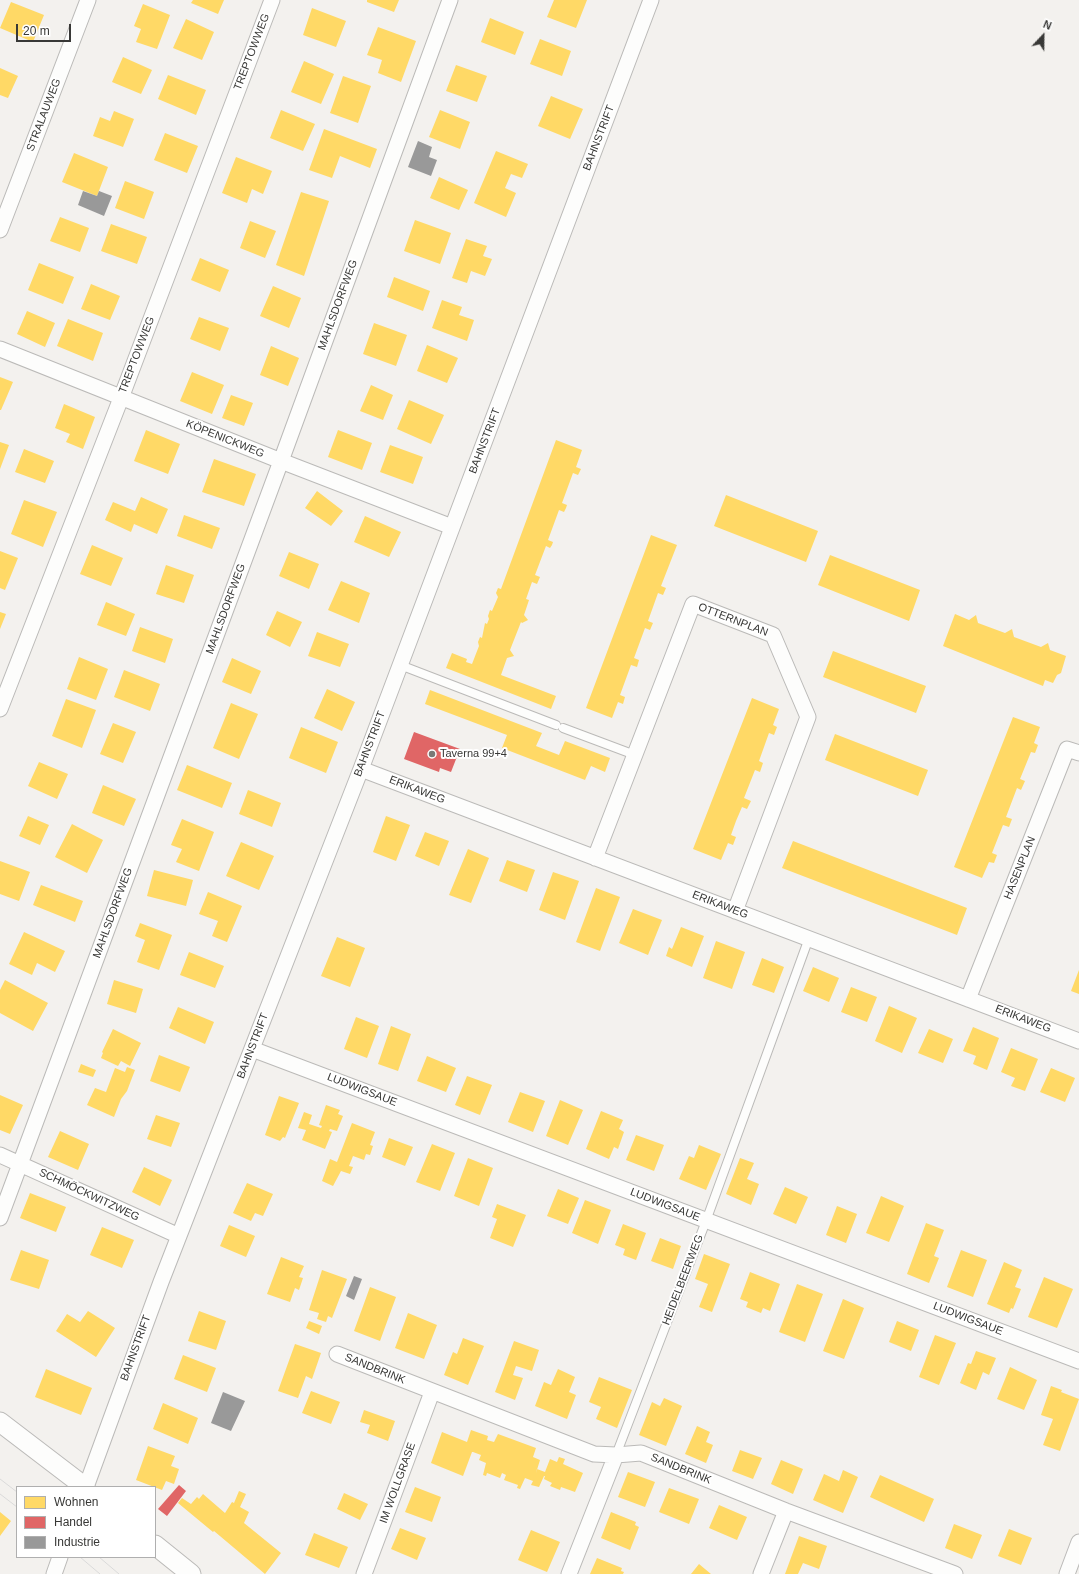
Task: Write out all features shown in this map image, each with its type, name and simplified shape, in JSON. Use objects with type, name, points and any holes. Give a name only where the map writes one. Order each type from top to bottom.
[{"type":"street","name":"STRALAUWEG","points":[[0,230],[88,0]]},
{"type":"street","name":"TREPTOWWEG","points":[[0,709],[272,0]]},
{"type":"street","name":"MAHLSDORFWEG","points":[[0,1218],[281,461],[450,0]]},
{"type":"street","name":"BAHNSTRIFT","points":[[86,1486],[136,1349],[361,769],[651,0]]},
{"type":"street","name":"KÖPENICKWEG","points":[[0,349],[120,398],[452,527]]},
{"type":"street","name":"OTTERNPLAN","points":[[596,858],[693,604],[773,635],[808,717],[735,911]]},
{"type":"street","name":"HASENPLAN","points":[[968,999],[1067,749],[1079,754]]},
{"type":"street","name":"ERIKAWEG","points":[[361,769],[1079,1041]]},
{"type":"street","name":"LUDWIGSAUE","points":[[252,1048],[1079,1361]]},
{"type":"street","name":"SCHMÖCKWITZWEG","points":[[0,1154],[179,1236]]},
{"type":"street","name":"SANDBRINK","points":[[337,1354],[594,1454],[616,1455],[641,1453],[786,1511],[955,1574]]},
{"type":"street","name":"IM WOLLGRASE","points":[[364,1574],[432,1392]]},
{"type":"street","points":[[0,1422],[85,1486]]},
{"type":"street","name":"HEIDELBEERWEG","points":[[569,1574],[616,1455]]},
{"type":"street","points":[[761,1574],[786,1511]]},
{"type":"street","points":[[1067,1574],[1079,1542]]},
{"type":"street","points":[[156,1545],[191,1574]]},
{"type":"street","points":[[54,1574],[60,1558]]},
{"type":"lane","points":[[400,665],[635,755]]},
{"type":"lane","name":"HEIDELBEERWEG","points":[[616,1455],[706,1221],[809,938]]},
{"type":"building: Wohnen","points":[[193,0],[224,0],[218,14],[191,3]]},
{"type":"building: Wohnen","points":[[367,0],[399,0],[394,12],[367,2]]},
{"type":"building: Wohnen","points":[[554,0],[587,0],[576,28],[547,17]]},
{"type":"building: Wohnen","points":[[11,2],[44,15],[33,42],[0,28]]},
{"type":"building: Wohnen","points":[[143,4],[170,15],[157,49],[136,42],[141,29],[134,26]]},
{"type":"building: Wohnen","points":[[312,8],[346,21],[336,47],[303,35]]},
{"type":"building: Wohnen","points":[[490,18],[524,32],[515,55],[481,42]]},
{"type":"building: Wohnen","points":[[186,19],[214,32],[202,60],[173,48]]},
{"type":"building: Wohnen","points":[[378,27],[416,41],[401,82],[378,73],[382,60],[367,55]]},
{"type":"building: Wohnen","points":[[540,39],[571,51],[562,76],[530,64]]},
{"type":"building: Wohnen","points":[[123,57],[152,70],[141,94],[112,82]]},
{"type":"building: Wohnen","points":[[304,61],[334,74],[321,104],[291,92]]},
{"type":"building: Wohnen","points":[[456,65],[487,76],[477,102],[446,91]]},
{"type":"building: Wohnen","points":[[0,68],[18,76],[8,98],[0,95]]},
{"type":"building: Wohnen","points":[[168,75],[206,90],[196,115],[158,99]]},
{"type":"building: Wohnen","points":[[343,76],[371,86],[358,123],[330,113]]},
{"type":"building: Wohnen","points":[[551,96],[583,109],[570,139],[538,126]]},
{"type":"building: Wohnen","points":[[281,110],[315,124],[303,151],[270,138]]},
{"type":"building: Wohnen","points":[[440,110],[470,122],[460,149],[429,137]]},
{"type":"building: Wohnen","points":[[114,111],[134,119],[123,147],[93,136],[100,117],[110,121]]},
{"type":"building: Wohnen","points":[[324,129],[377,149],[370,168],[340,156],[332,178],[309,170]]},
{"type":"building: Wohnen","points":[[165,133],[198,146],[187,173],[154,160]]},
{"type":"building: Wohnen","points":[[496,151],[528,164],[522,178],[511,174],[505,188],[516,193],[506,217],[474,203]]},
{"type":"building: Wohnen","points":[[74,153],[108,167],[97,196],[62,182]]},
{"type":"building: Wohnen","points":[[236,157],[272,171],[263,194],[252,189],[247,203],[222,193]]},
{"type":"building: Wohnen","points":[[439,177],[468,190],[459,210],[430,198]]},
{"type":"building: Wohnen","points":[[125,181],[154,192],[144,219],[115,208]]},
{"type":"building: Wohnen","points":[[301,192],[329,201],[304,276],[276,265]]},
{"type":"building: Wohnen","points":[[60,217],[89,228],[80,252],[50,241]]},
{"type":"building: Wohnen","points":[[415,220],[451,233],[440,264],[404,251]]},
{"type":"building: Wohnen","points":[[250,221],[276,231],[265,258],[240,248]]},
{"type":"building: Wohnen","points":[[111,224],[147,237],[137,264],[101,251]]},
{"type":"building: Wohnen","points":[[466,239],[487,246],[483,256],[492,259],[485,276],[471,271],[467,283],[452,278]]},
{"type":"building: Wohnen","points":[[200,258],[229,270],[220,292],[191,280]]},
{"type":"building: Wohnen","points":[[39,263],[74,277],[63,304],[28,290]]},
{"type":"building: Wohnen","points":[[394,277],[430,291],[423,311],[387,297]]},
{"type":"building: Wohnen","points":[[91,284],[120,296],[110,320],[81,309]]},
{"type":"building: Wohnen","points":[[273,286],[301,298],[289,328],[260,316]]},
{"type":"building: Wohnen","points":[[442,300],[462,307],[459,315],[474,320],[467,341],[432,328]]},
{"type":"building: Wohnen","points":[[27,311],[55,323],[45,347],[17,334]]},
{"type":"building: Wohnen","points":[[199,317],[229,328],[220,351],[190,339]]},
{"type":"building: Wohnen","points":[[68,319],[103,333],[93,361],[57,346]]},
{"type":"building: Wohnen","points":[[374,323],[407,335],[396,366],[363,354]]},
{"type":"building: Wohnen","points":[[427,345],[458,358],[447,383],[417,371]]},
{"type":"building: Wohnen","points":[[271,346],[299,358],[288,386],[260,375]]},
{"type":"building: Wohnen","points":[[192,372],[224,385],[212,414],[180,401]]},
{"type":"building: Wohnen","points":[[0,377],[13,382],[1,410],[0,410]]},
{"type":"building: Wohnen","points":[[371,385],[393,395],[383,420],[360,411]]},
{"type":"building: Wohnen","points":[[231,395],[253,403],[244,426],[222,418]]},
{"type":"building: Wohnen","points":[[409,400],[444,415],[431,444],[397,429]]},
{"type":"building: Wohnen","points":[[64,404],[95,417],[83,449],[66,442],[70,434],[55,428]]},
{"type":"building: Wohnen","points":[[146,430],[180,444],[168,474],[134,461]]},
{"type":"building: Wohnen","points":[[338,430],[372,443],[362,470],[328,457]]},
{"type":"building: Wohnen","points":[[556,440],[582,450],[576,467],[581,469],[578,475],[573,473],[562,503],[567,505],[566,508],[564,512],[559,510],[548,540],[553,542],[552,545],[550,548],[546,546],[535,575],[540,577],[537,584],[532,582],[526,599],[529,600],[524,615],[528,620],[522,623],[521,622],[510,650],[514,656],[507,658],[501,675],[556,696],[551,709],[446,668],[452,653],[467,659],[466,662],[472,664],[479,646],[478,642],[480,637],[482,638],[485,623],[487,624],[489,619],[488,616],[490,610],[492,611],[498,597],[496,593],[498,588],[501,589]]},
{"type":"building: Wohnen","points":[[0,442],[9,445],[0,469]]},
{"type":"building: Wohnen","points":[[390,445],[423,457],[413,484],[380,472]]},
{"type":"building: Wohnen","points":[[24,449],[54,461],[45,483],[15,472]]},
{"type":"building: Wohnen","points":[[214,459],[256,474],[244,506],[202,492]]},
{"type":"building: Wohnen","points":[[317,491],[343,511],[331,526],[305,508]]},
{"type":"building: Wohnen","points":[[726,495],[818,531],[806,562],[714,526]]},
{"type":"building: Wohnen","points":[[141,497],[168,509],[157,534],[134,524],[131,532],[105,520],[113,502],[135,511]]},
{"type":"building: Wohnen","points":[[24,500],[57,512],[43,547],[11,534]]},
{"type":"building: Wohnen","points":[[184,515],[220,528],[212,549],[177,536]]},
{"type":"building: Wohnen","points":[[365,516],[401,532],[389,557],[354,542]]},
{"type":"building: Wohnen","points":[[651,535],[677,545],[661,586],[666,588],[663,595],[658,593],[648,621],[653,623],[650,630],[645,628],[634,658],[639,660],[637,667],[631,665],[620,695],[625,697],[623,704],[618,702],[612,718],[586,708]]},
{"type":"building: Wohnen","points":[[92,545],[123,558],[111,586],[80,574]]},
{"type":"building: Wohnen","points":[[0,551],[18,558],[5,590],[0,588]]},
{"type":"building: Wohnen","points":[[289,552],[319,564],[309,589],[279,576]]},
{"type":"building: Wohnen","points":[[830,555],[920,590],[909,621],[818,585]]},
{"type":"building: Wohnen","points":[[166,565],[194,575],[184,603],[156,594]]},
{"type":"building: Wohnen","points":[[341,581],[370,593],[359,623],[328,610]]},
{"type":"building: Wohnen","points":[[106,602],[135,614],[126,636],[97,625]]},
{"type":"building: Wohnen","points":[[277,611],[302,622],[290,647],[266,635]]},
{"type":"building: Wohnen","points":[[0,612],[6,614],[0,629]]},
{"type":"building: Wohnen","points":[[955,614],[969,620],[976,615],[978,623],[1005,633],[1012,629],[1014,637],[1041,647],[1048,643],[1050,650],[1066,656],[1061,673],[1057,675],[1053,683],[1045,680],[1043,686],[943,646]]},
{"type":"building: Wohnen","points":[[140,627],[173,639],[165,663],[132,651]]},
{"type":"building: Wohnen","points":[[317,632],[349,644],[340,667],[308,656]]},
{"type":"building: Wohnen","points":[[833,651],[926,686],[916,713],[823,677]]},
{"type":"building: Wohnen","points":[[79,657],[108,669],[96,700],[67,689]]},
{"type":"building: Wohnen","points":[[232,658],[261,671],[251,694],[222,682]]},
{"type":"building: Wohnen","points":[[124,670],[160,684],[150,711],[114,697]]},
{"type":"building: Wohnen","points":[[327,689],[355,702],[342,731],[314,718]]},
{"type":"building: Wohnen","points":[[430,690],[542,733],[536,746],[559,755],[565,741],[610,758],[605,772],[591,766],[585,780],[502,748],[507,735],[425,704]]},
{"type":"building: Wohnen","points":[[752,698],[779,709],[773,725],[777,727],[774,735],[769,733],[759,761],[763,763],[760,772],[755,770],[744,798],[751,801],[747,809],[742,807],[736,821],[731,835],[736,837],[733,845],[728,843],[721,860],[693,849]]},
{"type":"building: Wohnen","points":[[66,699],[96,710],[82,748],[52,736]]},
{"type":"building: Wohnen","points":[[231,703],[258,714],[239,759],[213,748]]},
{"type":"building: Wohnen","points":[[1013,717],[1040,727],[1034,743],[1038,745],[1035,753],[1031,752],[1020,779],[1025,781],[1021,790],[1017,788],[1006,817],[1012,819],[1009,827],[1003,825],[992,853],[997,855],[994,863],[989,862],[982,878],[954,867]]},
{"type":"building: Wohnen","points":[[113,723],[136,732],[123,763],[100,754]]},
{"type":"building: Wohnen","points":[[301,727],[338,742],[326,773],[289,758]]},
{"type":"building: Wohnen","points":[[835,734],[928,770],[918,796],[825,760]]},
{"type":"building: Wohnen","points":[[39,762],[68,774],[57,799],[28,786]]},
{"type":"building: Wohnen","points":[[187,765],[232,783],[222,808],[177,790]]},
{"type":"building: Wohnen","points":[[103,785],[136,799],[124,826],[92,813]]},
{"type":"building: Wohnen","points":[[248,790],[281,803],[272,827],[239,814]]},
{"type":"building: Wohnen","points":[[28,816],[49,825],[40,845],[19,836]]},
{"type":"building: Wohnen","points":[[386,816],[410,825],[396,861],[373,852]]},
{"type":"building: Wohnen","points":[[182,819],[214,832],[199,871],[176,862],[182,849],[171,845]]},
{"type":"building: Wohnen","points":[[72,824],[103,840],[87,873],[55,857]]},
{"type":"building: Wohnen","points":[[425,832],[449,841],[439,866],[415,856]]},
{"type":"building: Wohnen","points":[[793,841],[967,908],[957,935],[782,868]]},
{"type":"building: Wohnen","points":[[241,842],[274,856],[259,890],[226,876]]},
{"type":"building: Wohnen","points":[[468,849],[489,858],[471,903],[449,895]]},
{"type":"building: Wohnen","points":[[507,860],[535,870],[527,892],[499,881]]},
{"type":"building: Wohnen","points":[[0,861],[30,872],[19,901],[0,894]]},
{"type":"building: Wohnen","points":[[154,870],[193,880],[186,906],[147,896]]},
{"type":"building: Wohnen","points":[[553,872],[579,881],[565,920],[539,910]]},
{"type":"building: Wohnen","points":[[41,885],[83,901],[75,922],[33,905]]},
{"type":"building: Wohnen","points":[[596,888],[620,897],[600,951],[576,942]]},
{"type":"building: Wohnen","points":[[208,892],[242,906],[227,942],[212,936],[218,921],[199,914]]},
{"type":"building: Wohnen","points":[[633,909],[662,920],[648,955],[619,943]]},
{"type":"building: Wohnen","points":[[140,923],[172,935],[159,970],[137,962],[145,940],[135,936]]},
{"type":"building: Wohnen","points":[[681,927],[704,936],[692,967],[666,956],[669,947],[672,949]]},
{"type":"building: Wohnen","points":[[24,932],[65,951],[55,972],[37,963],[32,975],[9,964]]},
{"type":"building: Wohnen","points":[[337,937],[365,948],[350,987],[321,976]]},
{"type":"building: Wohnen","points":[[716,941],[745,952],[732,989],[703,978]]},
{"type":"building: Wohnen","points":[[189,952],[224,966],[215,988],[180,975]]},
{"type":"building: Wohnen","points":[[762,958],[784,967],[774,993],[752,985]]},
{"type":"building: Wohnen","points":[[813,967],[839,978],[829,1002],[803,991]]},
{"type":"building: Wohnen","points":[[1079,970],[1079,994],[1071,991]]},
{"type":"building: Wohnen","points":[[5,980],[48,1003],[33,1031],[0,1013],[0,990]]},
{"type":"building: Wohnen","points":[[114,980],[143,989],[136,1013],[107,1004]]},
{"type":"building: Wohnen","points":[[851,987],[877,997],[867,1022],[841,1012]]},
{"type":"building: Wohnen","points":[[889,1006],[917,1018],[902,1053],[875,1041]]},
{"type":"building: Wohnen","points":[[178,1007],[214,1022],[205,1044],[169,1028]]},
{"type":"building: Wohnen","points":[[356,1017],[379,1026],[367,1058],[344,1049]]},
{"type":"building: Wohnen","points":[[391,1026],[411,1034],[398,1071],[378,1064]]},
{"type":"building: Wohnen","points":[[973,1027],[999,1038],[987,1070],[973,1064],[976,1056],[963,1051]]},
{"type":"building: Wohnen","points":[[113,1029],[141,1043],[130,1066],[121,1061],[118,1066],[101,1058],[102,1052]]},
{"type":"building: Wohnen","points":[[929,1029],[953,1039],[943,1063],[918,1053]]},
{"type":"building: Wohnen","points":[[1011,1048],[1038,1059],[1025,1091],[1011,1086],[1015,1078],[1001,1072]]},
{"type":"building: Wohnen","points":[[159,1055],[190,1067],[180,1092],[150,1081]]},
{"type":"building: Wohnen","points":[[427,1056],[456,1068],[446,1092],[417,1081]]},
{"type":"building: Wohnen","points":[[81,1064],[96,1070],[93,1077],[78,1072]]},
{"type":"building: Wohnen","points":[[127,1067],[135,1070],[127,1091],[121,1099],[114,1117],[87,1105],[95,1088],[106,1092],[115,1068],[125,1072]]},
{"type":"building: Wohnen","points":[[1051,1068],[1075,1078],[1065,1102],[1040,1092]]},
{"type":"building: Wohnen","points":[[467,1076],[492,1085],[480,1115],[455,1105]]},
{"type":"building: Wohnen","points":[[520,1092],[545,1101],[533,1132],[508,1122]]},
{"type":"building: Wohnen","points":[[0,1095],[23,1105],[10,1134],[0,1130]]},
{"type":"building: Wohnen","points":[[279,1096],[299,1103],[285,1138],[283,1137],[280,1141],[265,1135]]},
{"type":"building: Wohnen","points":[[560,1100],[583,1110],[568,1145],[546,1136]]},
{"type":"building: Wohnen","points":[[326,1105],[340,1110],[338,1114],[343,1116],[337,1131],[330,1129],[329,1131],[332,1132],[325,1149],[302,1140],[306,1130],[298,1128],[304,1112],[312,1115],[309,1124],[321,1128],[322,1126],[319,1125]]},
{"type":"building: Wohnen","points":[[601,1111],[623,1120],[619,1129],[624,1132],[618,1149],[614,1147],[609,1159],[586,1149]]},
{"type":"building: Wohnen","points":[[156,1115],[180,1123],[171,1147],[147,1139]]},
{"type":"building: Wohnen","points":[[352,1123],[375,1132],[370,1145],[373,1146],[370,1155],[366,1154],[364,1160],[353,1156],[349,1166],[353,1167],[350,1174],[341,1171],[333,1186],[322,1181],[330,1159],[337,1162]]},
{"type":"building: Wohnen","points":[[60,1131],[89,1144],[78,1170],[48,1157]]},
{"type":"building: Wohnen","points":[[636,1135],[664,1145],[654,1171],[626,1160]]},
{"type":"building: Wohnen","points":[[389,1138],[413,1147],[405,1166],[382,1157]]},
{"type":"building: Wohnen","points":[[432,1144],[455,1153],[440,1191],[416,1182]]},
{"type":"building: Wohnen","points":[[699,1145],[721,1154],[706,1190],[679,1179],[689,1156],[694,1158]]},
{"type":"building: Wohnen","points":[[468,1158],[493,1168],[479,1206],[454,1196]]},
{"type":"building: Wohnen","points":[[740,1158],[754,1163],[747,1179],[759,1184],[751,1205],[726,1194]]},
{"type":"building: Wohnen","points":[[144,1167],[172,1180],[160,1206],[132,1192]]},
{"type":"building: Wohnen","points":[[247,1183],[273,1194],[263,1216],[255,1213],[251,1221],[233,1213]]},
{"type":"building: Wohnen","points":[[785,1187],[808,1197],[796,1224],[773,1214]]},
{"type":"building: Wohnen","points":[[558,1189],[579,1198],[568,1224],[547,1216]]},
{"type":"building: Wohnen","points":[[30,1193],[66,1207],[56,1232],[20,1218]]},
{"type":"building: Wohnen","points":[[881,1196],[904,1206],[889,1242],[866,1233]]},
{"type":"building: Wohnen","points":[[585,1200],[611,1210],[598,1244],[572,1233]]},
{"type":"building: Wohnen","points":[[497,1204],[526,1215],[513,1247],[490,1238],[497,1219],[492,1217]]},
{"type":"building: Wohnen","points":[[837,1206],[857,1214],[846,1243],[826,1235]]},
{"type":"building: Wohnen","points":[[926,1223],[944,1230],[934,1256],[939,1258],[929,1283],[907,1274]]},
{"type":"building: Wohnen","points":[[623,1224],[646,1233],[636,1260],[623,1255],[625,1249],[615,1245]]},
{"type":"building: Wohnen","points":[[229,1225],[255,1236],[246,1257],[220,1246]]},
{"type":"building: Wohnen","points":[[102,1227],[134,1240],[122,1268],[90,1255]]},
{"type":"building: Wohnen","points":[[660,1238],[681,1246],[673,1269],[651,1261]]},
{"type":"building: Wohnen","points":[[21,1250],[49,1260],[39,1289],[10,1280]]},
{"type":"building: Wohnen","points":[[961,1250],[987,1260],[973,1297],[947,1287]]},
{"type":"building: Wohnen","points":[[704,1254],[730,1264],[712,1312],[699,1307],[708,1284],[695,1279]]},
{"type":"building: Wohnen","points":[[281,1257],[304,1266],[299,1277],[303,1278],[299,1290],[295,1288],[290,1302],[267,1294]]},
{"type":"building: Wohnen","points":[[1004,1262],[1022,1270],[1015,1287],[1021,1289],[1013,1309],[1011,1308],[1009,1313],[987,1304]]},
{"type":"building: Wohnen","points":[[322,1270],[347,1279],[332,1318],[328,1316],[326,1322],[317,1319],[319,1313],[309,1310]]},
{"type":"building: Wohnen","points":[[750,1272],[780,1284],[770,1311],[763,1308],[761,1313],[746,1307],[748,1302],[740,1299]]},
{"type":"building: Wohnen","points":[[1044,1277],[1073,1289],[1057,1328],[1028,1317]]},
{"type":"building: Wohnen","points":[[797,1284],[823,1294],[805,1342],[779,1332]]},
{"type":"building: Wohnen","points":[[370,1287],[396,1297],[380,1341],[354,1331]]},
{"type":"building: Wohnen","points":[[843,1299],[864,1308],[844,1359],[823,1351]]},
{"type":"building: Wohnen","points":[[88,1311],[115,1328],[96,1357],[56,1331],[67,1314],[80,1322]]},
{"type":"building: Wohnen","points":[[199,1311],[226,1321],[216,1350],[188,1341]]},
{"type":"building: Wohnen","points":[[408,1313],[437,1325],[424,1359],[395,1348]]},
{"type":"building: Wohnen","points":[[309,1321],[322,1326],[319,1334],[306,1328]]},
{"type":"building: Wohnen","points":[[897,1321],[919,1330],[911,1351],[889,1342]]},
{"type":"building: Wohnen","points":[[935,1335],[956,1343],[939,1385],[919,1377]]},
{"type":"building: Wohnen","points":[[463,1338],[484,1346],[468,1385],[444,1375],[453,1352],[457,1354]]},
{"type":"building: Wohnen","points":[[514,1341],[539,1350],[532,1371],[516,1366],[513,1375],[523,1378],[515,1400],[495,1392]]},
{"type":"building: Wohnen","points":[[295,1344],[321,1353],[312,1379],[306,1376],[298,1398],[278,1391]]},
{"type":"building: Wohnen","points":[[976,1351],[996,1358],[989,1375],[983,1372],[976,1390],[960,1383],[968,1363],[971,1364]]},
{"type":"building: Wohnen","points":[[183,1355],[216,1368],[207,1392],[174,1379]]},
{"type":"building: Wohnen","points":[[1010,1367],[1037,1380],[1024,1410],[997,1399]]},
{"type":"building: Wohnen","points":[[46,1369],[92,1388],[81,1415],[35,1397]]},
{"type":"building: Wohnen","points":[[558,1369],[575,1377],[569,1392],[576,1395],[567,1419],[535,1406],[544,1382],[551,1385]]},
{"type":"building: Wohnen","points":[[599,1377],[632,1390],[617,1428],[596,1419],[601,1407],[589,1402]]},
{"type":"building: Wohnen","points":[[1051,1386],[1062,1390],[1061,1392],[1079,1399],[1060,1451],[1043,1445],[1053,1419],[1041,1415]]},
{"type":"building: Wohnen","points":[[311,1391],[340,1402],[331,1424],[302,1413]]},
{"type":"building: Wohnen","points":[[664,1398],[682,1406],[666,1446],[639,1435],[652,1402],[660,1406]]},
{"type":"building: Wohnen","points":[[163,1403],[198,1418],[188,1444],[153,1429]]},
{"type":"building: Wohnen","points":[[364,1410],[395,1421],[388,1441],[367,1433],[370,1425],[360,1422]]},
{"type":"building: Wohnen","points":[[697,1426],[710,1432],[706,1442],[713,1445],[706,1463],[685,1454]]},
{"type":"building: Wohnen","points":[[471,1430],[488,1436],[487,1440],[494,1442],[498,1434],[536,1448],[533,1457],[540,1460],[537,1469],[545,1472],[550,1459],[557,1462],[559,1457],[565,1459],[563,1464],[583,1473],[575,1492],[561,1487],[560,1490],[550,1486],[552,1483],[544,1479],[545,1476],[539,1487],[531,1485],[533,1481],[525,1478],[520,1489],[517,1488],[518,1485],[504,1480],[506,1475],[502,1473],[500,1478],[487,1473],[486,1476],[483,1475],[486,1463],[479,1460],[481,1455],[473,1452],[463,1476],[431,1463],[442,1432],[467,1442]]},
{"type":"building: Wohnen","points":[[148,1446],[175,1456],[171,1466],[179,1469],[174,1484],[166,1481],[162,1490],[156,1488],[156,1486],[152,1486],[136,1480]]},
{"type":"building: Wohnen","points":[[740,1450],[762,1458],[753,1479],[732,1471]]},
{"type":"building: Wohnen","points":[[781,1460],[803,1469],[793,1494],[771,1484]]},
{"type":"building: Wohnen","points":[[843,1470],[858,1477],[843,1513],[813,1500],[824,1474],[839,1481]]},
{"type":"building: Wohnen","points":[[628,1472],[655,1482],[645,1507],[618,1497]]},
{"type":"building: Wohnen","points":[[880,1475],[934,1499],[924,1522],[870,1497]]},
{"type":"building: Wohnen","points":[[415,1487],[441,1497],[432,1522],[405,1512]]},
{"type":"building: Wohnen","points":[[669,1488],[699,1499],[689,1524],[659,1512]]},
{"type":"building: Wohnen","points":[[239,1491],[246,1494],[240,1507],[249,1512],[244,1523],[281,1553],[265,1574],[178,1503],[182,1498],[191,1504],[197,1497],[199,1499],[203,1494],[225,1513],[232,1502],[234,1503]]},
{"type":"building: Wohnen","points":[[344,1493],[368,1504],[360,1520],[337,1509]]},
{"type":"building: Wohnen","points":[[719,1505],[747,1517],[737,1540],[709,1528]]},
{"type":"building: Wohnen","points":[[0,1512],[11,1521],[0,1536]]},
{"type":"building: Wohnen","points":[[611,1512],[636,1522],[635,1525],[639,1527],[630,1550],[601,1538]]},
{"type":"building: Wohnen","points":[[954,1524],[982,1535],[972,1559],[945,1548]]},
{"type":"building: Wohnen","points":[[400,1528],[426,1538],[417,1560],[391,1549]]},
{"type":"building: Wohnen","points":[[1009,1529],[1032,1538],[1021,1565],[998,1556]]},
{"type":"building: Wohnen","points":[[531,1530],[560,1542],[547,1572],[518,1560]]},
{"type":"building: Wohnen","points":[[314,1533],[348,1547],[339,1568],[305,1555]]},
{"type":"building: Wohnen","points":[[799,1536],[827,1546],[819,1569],[803,1563],[798,1574],[785,1574]]},
{"type":"building: Wohnen","points":[[597,1558],[622,1568],[621,1571],[624,1572],[623,1574],[590,1574]]},
{"type":"building: Wohnen","points":[[699,1564],[711,1574],[691,1574]]},
{"type":"building: Handel","name":"Taverna 99+4","points":[[414,732],[460,749],[451,772],[440,768],[439,772],[404,759]]},
{"type":"building: Handel","points":[[179,1485],[186,1491],[167,1516],[158,1509]]},
{"type":"building: Industrie","points":[[418,141],[432,147],[429,157],[437,160],[431,176],[408,167]]},
{"type":"building: Industrie","points":[[83,191],[97,196],[99,191],[112,196],[104,216],[78,205]]},
{"type":"building: Industrie","points":[[354,1276],[362,1279],[354,1300],[346,1296]]},
{"type":"building: Industrie","points":[[223,1392],[245,1401],[231,1431],[211,1423]]},
{"type":"tram line","points":[[0,1479],[16,1491]]},
{"type":"tram line","points":[[0,1494],[16,1506]]},
{"type":"tram line","points":[[81,1558],[100,1574]]},
{"type":"tram line","points":[[100,1558],[119,1574]]},
{"type":"place","name":"Taverna 99+4","points":[[432,754]]}]
